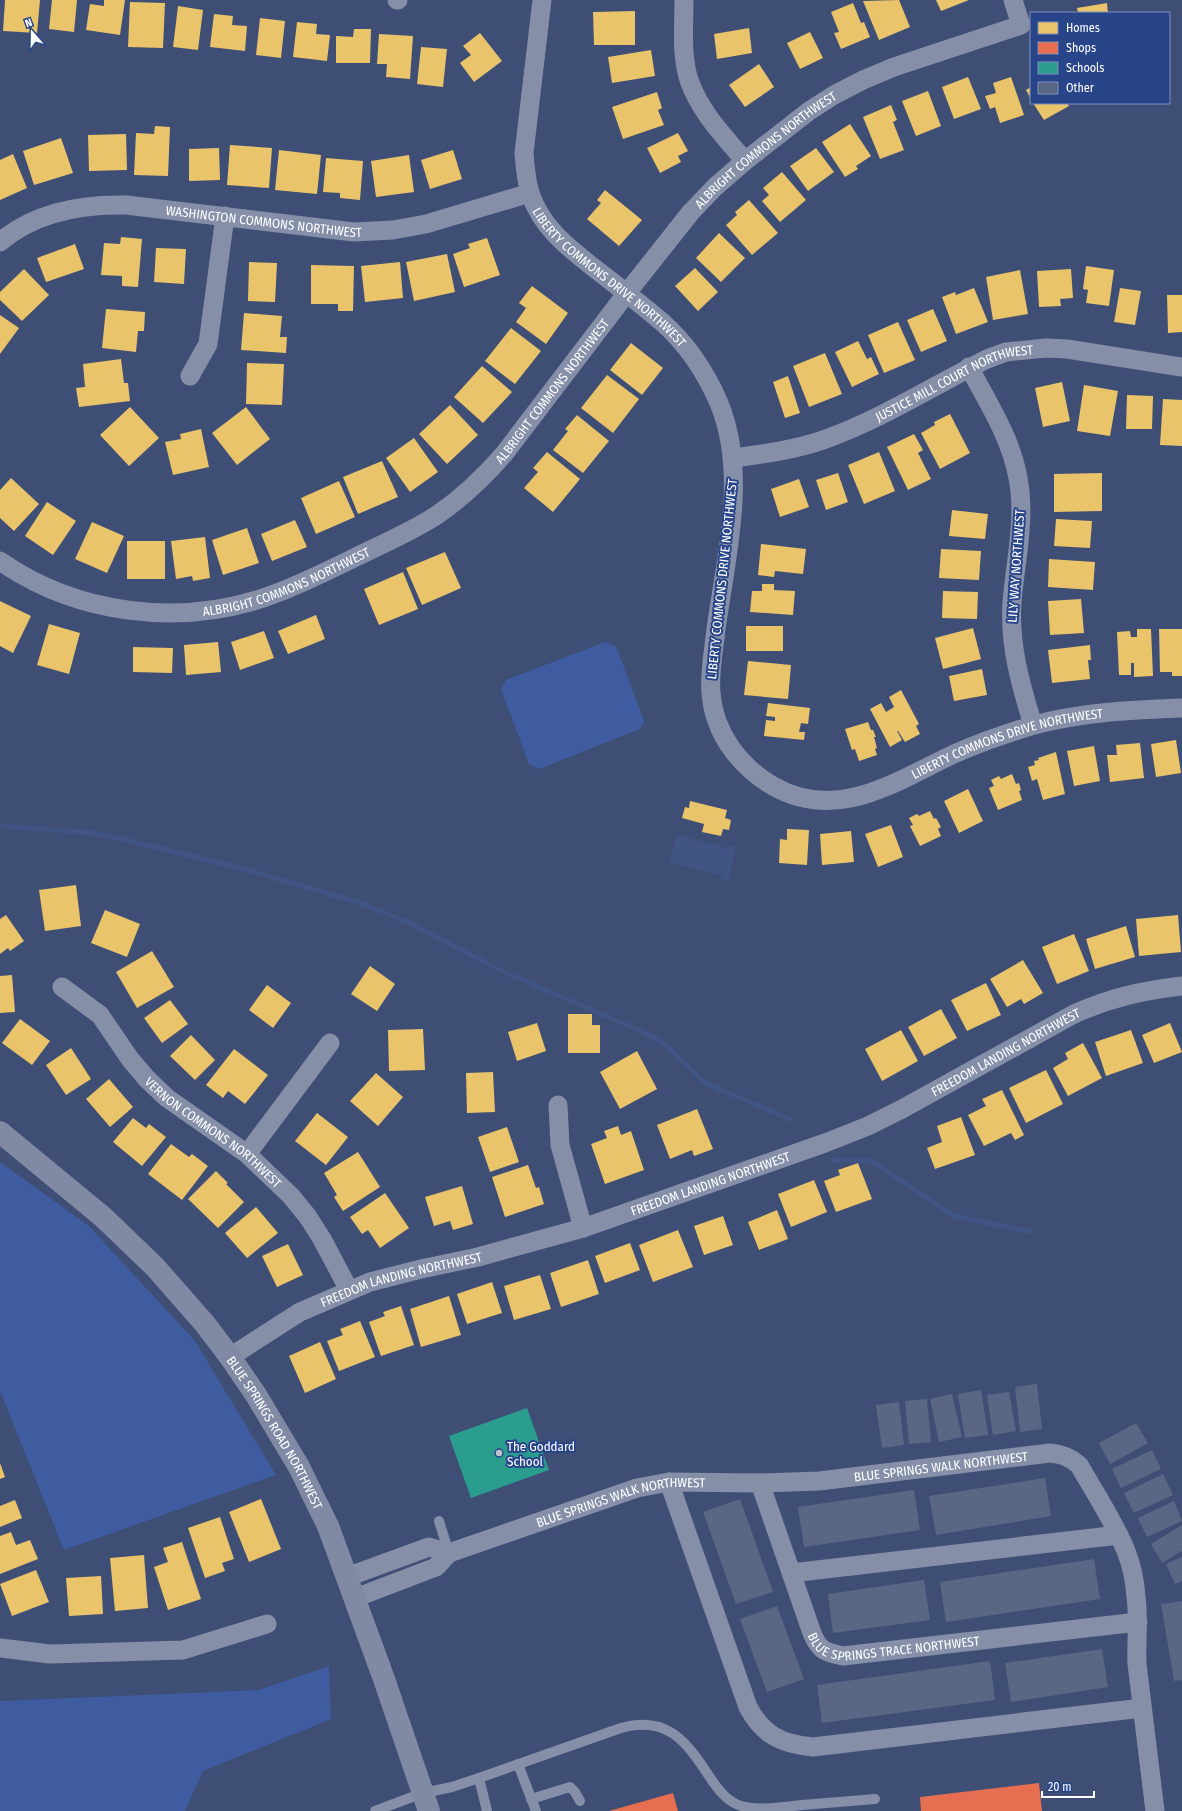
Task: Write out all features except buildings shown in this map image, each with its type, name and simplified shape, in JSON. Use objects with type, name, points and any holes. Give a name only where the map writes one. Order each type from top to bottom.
[{"type":"street","name":"LIBERTY COMMONS DRIVE NORTHWEST","points":[[542,0],[524,153],[525,175],[530,193],[543,220],[563,244],[664,324],[682,342],[704,372],[720,407],[733,458],[735,482],[733,509],[712,658],[711,693],[715,716],[726,740],[736,756],[750,770],[781,791],[798,797],[817,801],[838,801],[880,790],[956,753],[991,739],[1033,726],[1097,713],[1182,708]]},
{"type":"street","points":[[684,0],[683,43],[689,79],[703,109],[744,161]]},
{"type":"street","name":"ALBRIGHT COMMONS NORTHWEST","points":[[0,561],[40,584],[72,597],[101,606],[164,614],[234,606],[265,598],[297,585],[411,530],[437,515],[483,477],[504,454],[626,294],[691,212],[715,187],[744,161],[809,111],[834,95],[863,80],[894,67],[1021,25],[1012,0]]},
{"type":"street","name":"WASHINGTON COMMONS NORTHWEST","points":[[0,242],[7,236],[36,220],[55,213],[89,205],[126,205],[225,216],[333,231],[375,231],[426,224],[530,193]]},
{"type":"street","points":[[190,376],[208,344],[225,216]]},
{"type":"street","name":"JUSTICE MILL COURT NORTHWEST","points":[[733,458],[772,453],[816,442],[840,434],[882,414],[987,359],[1006,352],[1046,348],[1067,349],[1182,367]]},
{"type":"street","name":"LILY WAY NORTHWEST","points":[[969,368],[1009,444],[1019,480],[1020,523],[1012,604],[1012,624],[1017,668],[1033,726]]},
{"type":"street","name":"FREEDOM LANDING NORTHWEST","points":[[230,1357],[300,1312],[349,1290],[370,1282],[478,1257],[583,1228],[825,1143],[868,1126],[902,1109],[1047,1028],[1100,1002],[1131,993],[1182,986]]},
{"type":"street","name":"VERNON COMMONS NORTHWEST","points":[[62,987],[100,1014],[130,1059],[147,1079],[167,1098],[247,1154],[291,1196],[308,1217],[338,1267],[349,1290]]},
{"type":"street","points":[[247,1154],[330,1043]]},
{"type":"street","points":[[558,1104],[560,1145],[583,1228]]},
{"type":"street","name":"BLUE SPRINGS ROAD NORTHWEST","points":[[0,1132],[103,1217],[178,1292],[230,1357],[283,1439],[311,1490],[328,1526],[384,1679],[426,1802]]},
{"type":"street","name":"BLUE SPRINGS WALK NORTHWEST","points":[[355,1598],[436,1567],[449,1553],[637,1488],[669,1482],[760,1484],[819,1482],[1056,1453],[1071,1458],[1079,1465],[1119,1535],[1127,1552],[1133,1575],[1138,1622],[1136,1648],[1155,1811]]},
{"type":"street","points":[[669,1482],[748,1707],[754,1718],[764,1730],[778,1740],[795,1745],[812,1747],[1142,1708]]},
{"type":"street","name":"BLUE SPRINGS TRACE NORTHWEST","points":[[760,1484],[818,1646],[828,1653],[842,1656],[1138,1622]]},
{"type":"street","points":[[791,1573],[1119,1535]]},
{"type":"street","points":[[347,1577],[429,1547],[449,1553]]},
{"type":"street","points":[[0,1648],[50,1654],[183,1650],[267,1624]]},
{"type":"lane","points":[[439,1522],[449,1553]]},
{"type":"lane","points":[[375,1811],[426,1802],[452,1787],[633,1725],[652,1725],[669,1730],[686,1744],[717,1789],[724,1796],[741,1806],[767,1808],[875,1799]]},
{"type":"lane","points":[[518,1764],[536,1811]]},
{"type":"lane","points":[[479,1778],[487,1811]]},
{"type":"lane","points":[[531,1799],[570,1786],[580,1801]]},
{"type":"shaded area","points":[[605,642],[616,646],[644,721],[640,729],[539,769],[529,764],[501,689],[506,680]]},
{"type":"shaded area","points":[[677,835],[728,848],[729,845],[736,847],[728,881],[721,879],[721,875],[670,862]]},
{"type":"shaded area","points":[[0,1162],[89,1226],[195,1341],[276,1475],[64,1550],[0,1391]]},
{"type":"shaded area","points":[[329,1666],[331,1719],[203,1771],[185,1811],[0,1811],[0,1701],[259,1690]]},
{"type":"waterway","points":[[0,826],[83,832],[109,836],[236,867],[361,903],[409,923],[502,971],[645,1033],[667,1046],[705,1083],[792,1120]]},
{"type":"waterway","points":[[833,1160],[872,1161],[954,1216],[1032,1232]]},
{"type":"place","name":"The Goddard School","points":[[499,1453]]}]
